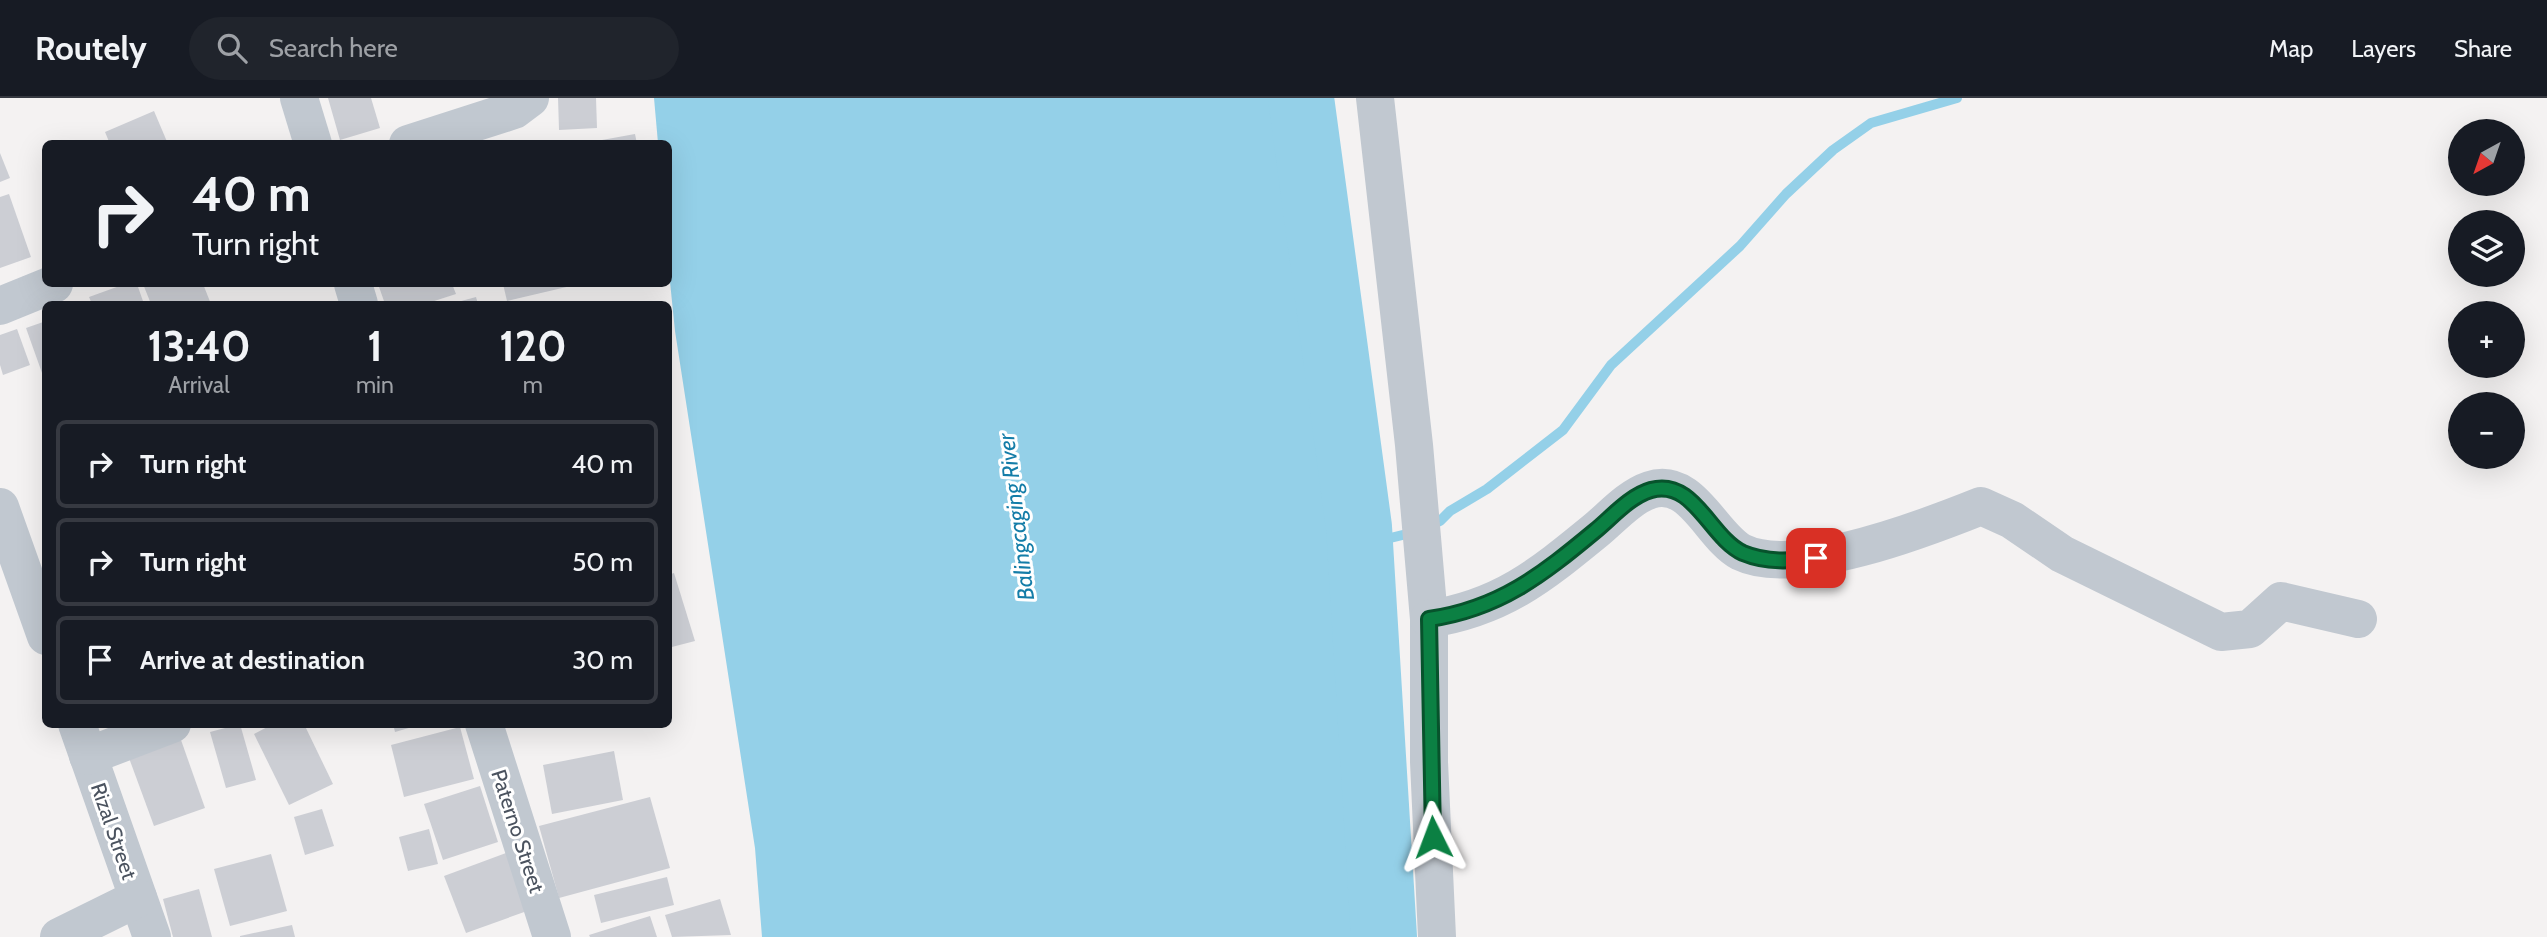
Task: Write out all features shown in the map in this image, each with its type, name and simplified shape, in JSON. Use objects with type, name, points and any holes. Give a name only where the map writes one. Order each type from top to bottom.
[{"type":"street","points":[[299,98],[312,140]]},
{"type":"street","points":[[420,140],[514,110],[530,98]]},
{"type":"street","points":[[1375,98],[1414,444],[1429,619],[1429,762],[1437,937]]},
{"type":"street","points":[[0,306],[47,287]]},
{"type":"street","points":[[1429,619],[1465,614],[1503,598],[1554,564],[1640,495],[1664,488],[1685,496],[1741,552],[1779,562],[1816,558],[1849,550],[1981,506],[2011,520],[2062,554],[2221,632],[2250,629],[2281,601],[2358,619]]},
{"type":"street","points":[[0,507],[42,625]]},
{"type":"street","points":[[82,740],[150,728]]},
{"type":"street","name":"Paterno Street","points":[[485,728],[552,937]]},
{"type":"street","name":"Rizal Street","points":[[82,740],[152,937]]},
{"type":"street","points":[[59,937],[138,898]]},
{"type":"water","name":"Balingcaging River","points":[[654,98],[1301,98],[1359,527],[1384,937],[762,937],[755,848],[675,331],[671,287],[672,140],[658,140]]},
{"type":"building","points":[[328,98],[371,98],[380,128],[340,140]]},
{"type":"building","points":[[558,98],[596,98],[597,128],[559,130]]},
{"type":"building","points":[[154,111],[166,140],[108,140],[105,132]]},
{"type":"building","points":[[635,134],[636,140],[602,140]]},
{"type":"building","points":[[0,153],[10,178],[0,182]]},
{"type":"building","points":[[9,194],[31,257],[0,268],[0,197]]},
{"type":"building","points":[[117,287],[138,287],[143,301],[91,301],[89,297]]},
{"type":"building","points":[[144,287],[204,287],[210,301],[150,301]]},
{"type":"building","points":[[379,287],[453,287],[456,294],[434,301],[384,301]]},
{"type":"building","points":[[504,287],[566,287],[507,301]]},
{"type":"building","points":[[476,297],[477,301],[461,301]]},
{"type":"building","points":[[42,322],[42,373],[26,328]]},
{"type":"building","points":[[17,329],[30,365],[3,375],[0,365],[0,335]]},
{"type":"building","points":[[674,573],[695,641],[672,647]]},
{"type":"building","points":[[241,728],[256,780],[226,788],[210,732]]},
{"type":"building","points":[[265,728],[306,728],[333,784],[289,805],[254,734]]},
{"type":"building","points":[[460,728],[474,779],[404,797],[391,745]]},
{"type":"building","points":[[181,740],[205,808],[154,826],[129,758]]},
{"type":"building","points":[[614,751],[623,800],[552,814],[543,765]]},
{"type":"building","points":[[480,786],[498,842],[443,860],[424,804]]},
{"type":"building","points":[[650,797],[670,868],[559,898],[539,826]]},
{"type":"building","points":[[322,809],[334,846],[305,855],[294,817]]},
{"type":"building","points":[[429,829],[438,864],[408,871],[399,837]]},
{"type":"building","points":[[506,853],[527,911],[466,933],[444,876]]},
{"type":"building","points":[[271,854],[287,911],[230,926],[214,869]]},
{"type":"building","points":[[667,877],[674,905],[601,923],[594,895]]},
{"type":"building","points":[[199,889],[212,937],[173,937],[163,899]]},
{"type":"building","points":[[720,899],[731,935],[672,937],[665,915]]},
{"type":"building","points":[[650,916],[657,937],[589,935]]},
{"type":"building","points":[[292,925],[295,937],[240,937],[240,936]]},
{"type":"waterway","points":[[1301,98],[1359,527],[1384,937]]},
{"type":"waterway","points":[[1347,548],[1360,540],[1382,540],[1415,532],[1440,521],[1450,511],[1487,489],[1563,430],[1611,365],[1740,246],[1786,194],[1833,150],[1871,123],[1957,98]]},
{"type":"route","points":[[1433,837],[1429,762],[1429,619],[1465,614],[1503,598],[1531,581],[1626,505],[1650,490],[1664,488],[1685,496],[1741,552],[1779,562],[1816,558]]}]
